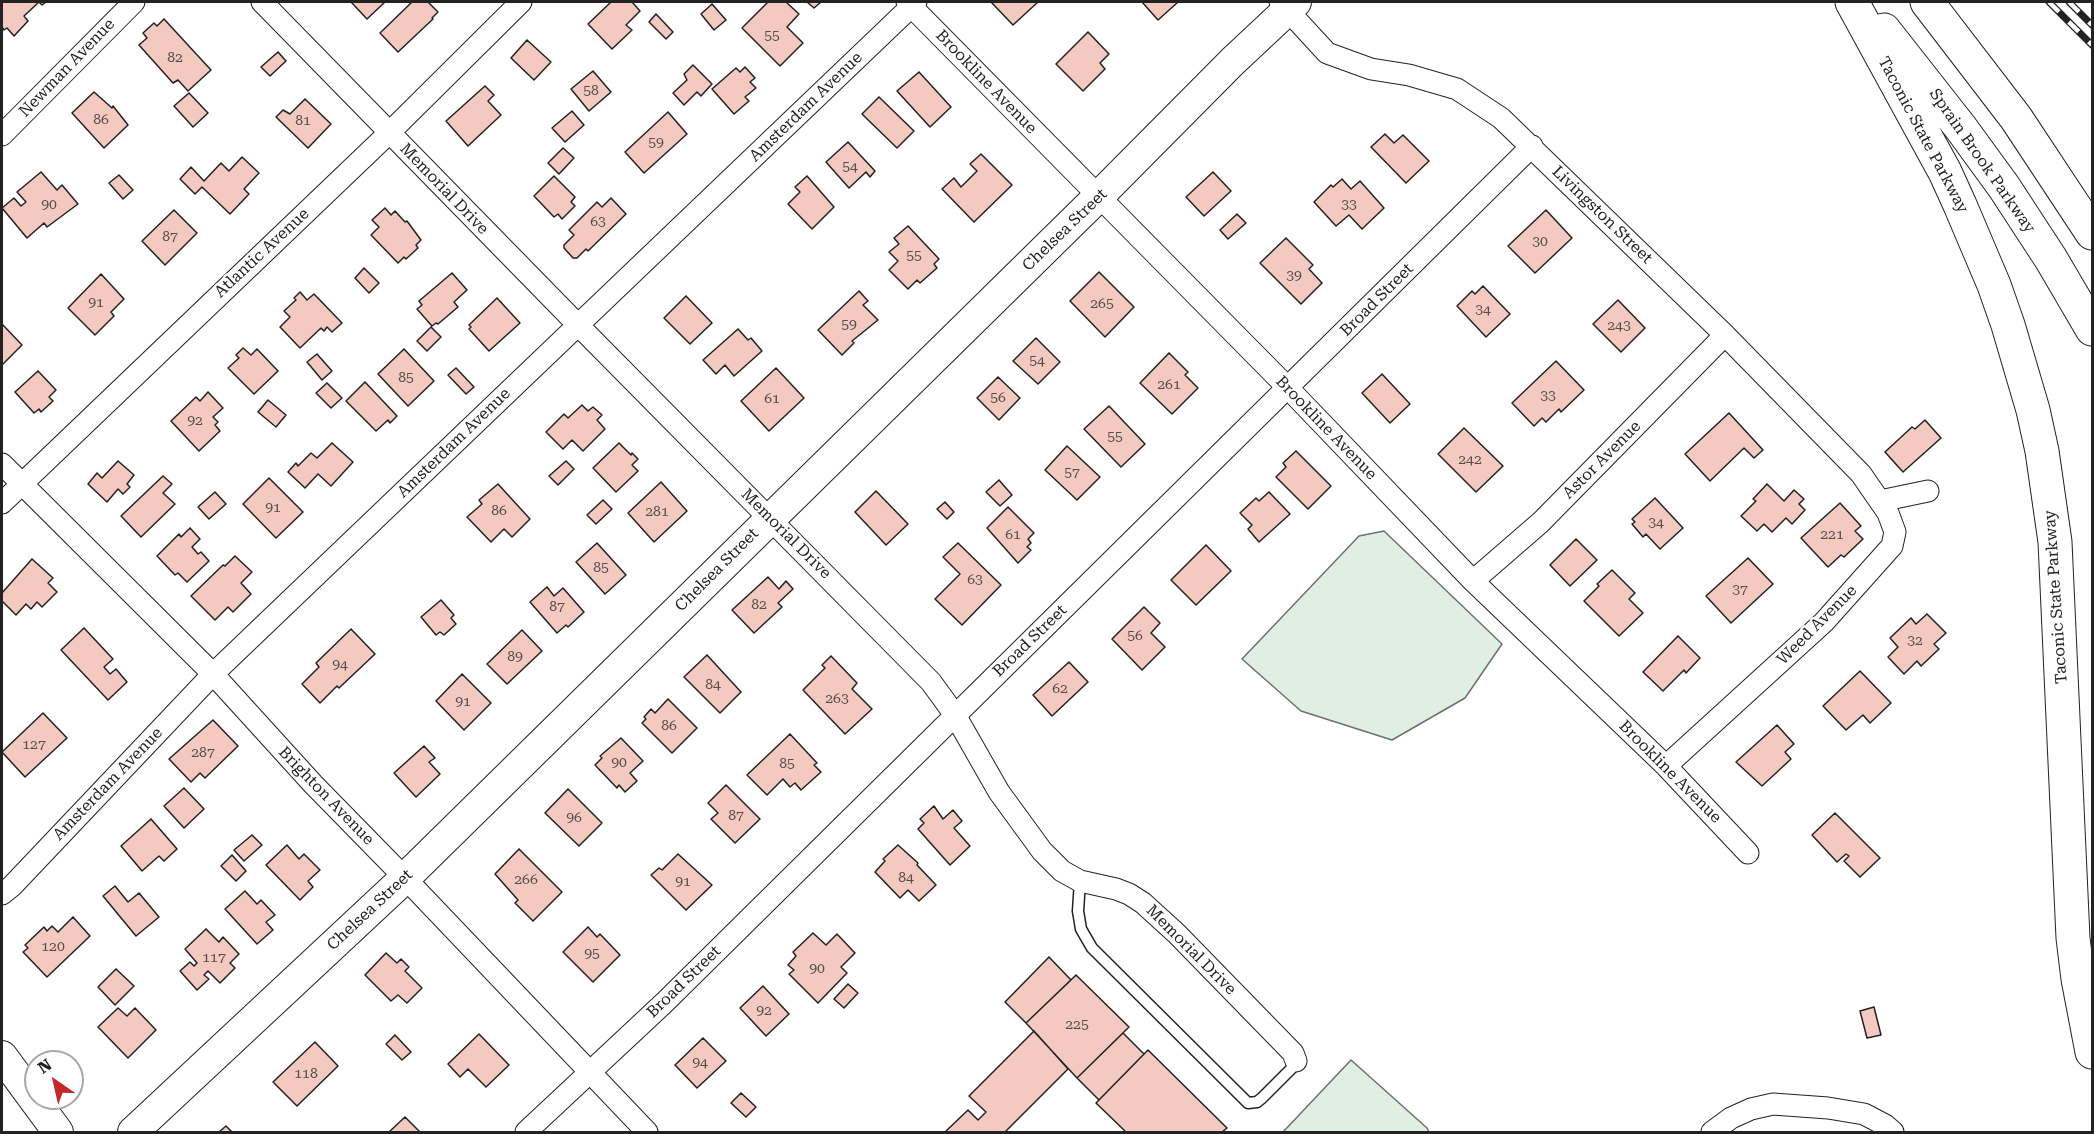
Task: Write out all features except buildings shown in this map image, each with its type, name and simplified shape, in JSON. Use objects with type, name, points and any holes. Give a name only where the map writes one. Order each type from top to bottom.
[{"type":"highway","name":"Taconic State Parkway","points":[[1852,2],[1945,172],[1960,205],[1994,285],[2033,410],[2042,451],[2055,542],[2073,938],[2092,1052]]},
{"type":"highway","name":"Sprain Brook Parkway","points":[[1859,2],[1928,84],[1997,177],[2051,259],[2092,329]]},
{"type":"highway","points":[[1927,2],[2027,113],[2092,200]]},
{"type":"highway","points":[[1927,2],[2016,118],[2092,233]]},
{"type":"street","name":"Newman Avenue","points":[[2,135],[134,2]]},
{"type":"street","name":"Memorial Drive","points":[[262,2],[578,326],[931,682],[955,715],[999,792],[1042,851],[1062,871],[1080,881],[1116,889],[1143,903],[1177,934],[1293,1053],[1296,1061]]},
{"type":"street","name":"Atlantic Avenue","points":[[2,503],[389,133],[521,2]]},
{"type":"street","name":"Brookline Avenue","points":[[911,3],[1098,197],[1288,388],[1473,581],[1666,766],[1748,853]]},
{"type":"street","name":"Amsterdam Avenue","points":[[2,894],[213,674],[578,326],[911,3]]},
{"type":"street","name":"Chelsea Street","points":[[133,1132],[405,878],[1098,197],[1288,5]]},
{"type":"street","name":"Livingston Street","points":[[1288,5],[1327,53],[1371,69],[1409,75],[1456,89],[1501,118],[1725,335],[1861,474],[1880,501]]},
{"type":"street","name":"Broad Street","points":[[526,1132],[665,1002],[1532,146]]},
{"type":"street","name":"Astor Avenue","points":[[1473,581],[1542,522],[1725,335]]},
{"type":"street","name":"Brighton Avenue","points":[[2,464],[213,674],[313,784],[647,1132]]},
{"type":"street","points":[[1880,501],[1928,491]]},
{"type":"street","name":"Weed Avenue","points":[[1666,766],[1824,622],[1892,546],[1895,532],[1888,513],[1880,501]]},
{"type":"street","points":[[2,1056],[58,1132]]},
{"type":"street","points":[[1712,1132],[1751,1109],[1773,1104],[1828,1108],[1864,1114],[1893,1132]]},
{"type":"lane","points":[[1080,881],[1078,910],[1081,929],[1092,948],[1248,1103],[1257,1102],[1262,1098],[1291,1070],[1296,1061]]},
{"type":"green space","points":[[1384,531],[1502,644],[1465,698],[1392,740],[1301,711],[1242,659],[1359,536]]},
{"type":"green space","points":[[1351,1060],[1427,1128],[1429,1132],[1283,1132]]},
{"type":"railway","points":[[2049,2],[2092,45]]},
{"type":"railway","points":[[2069,2],[2092,25]]}]
